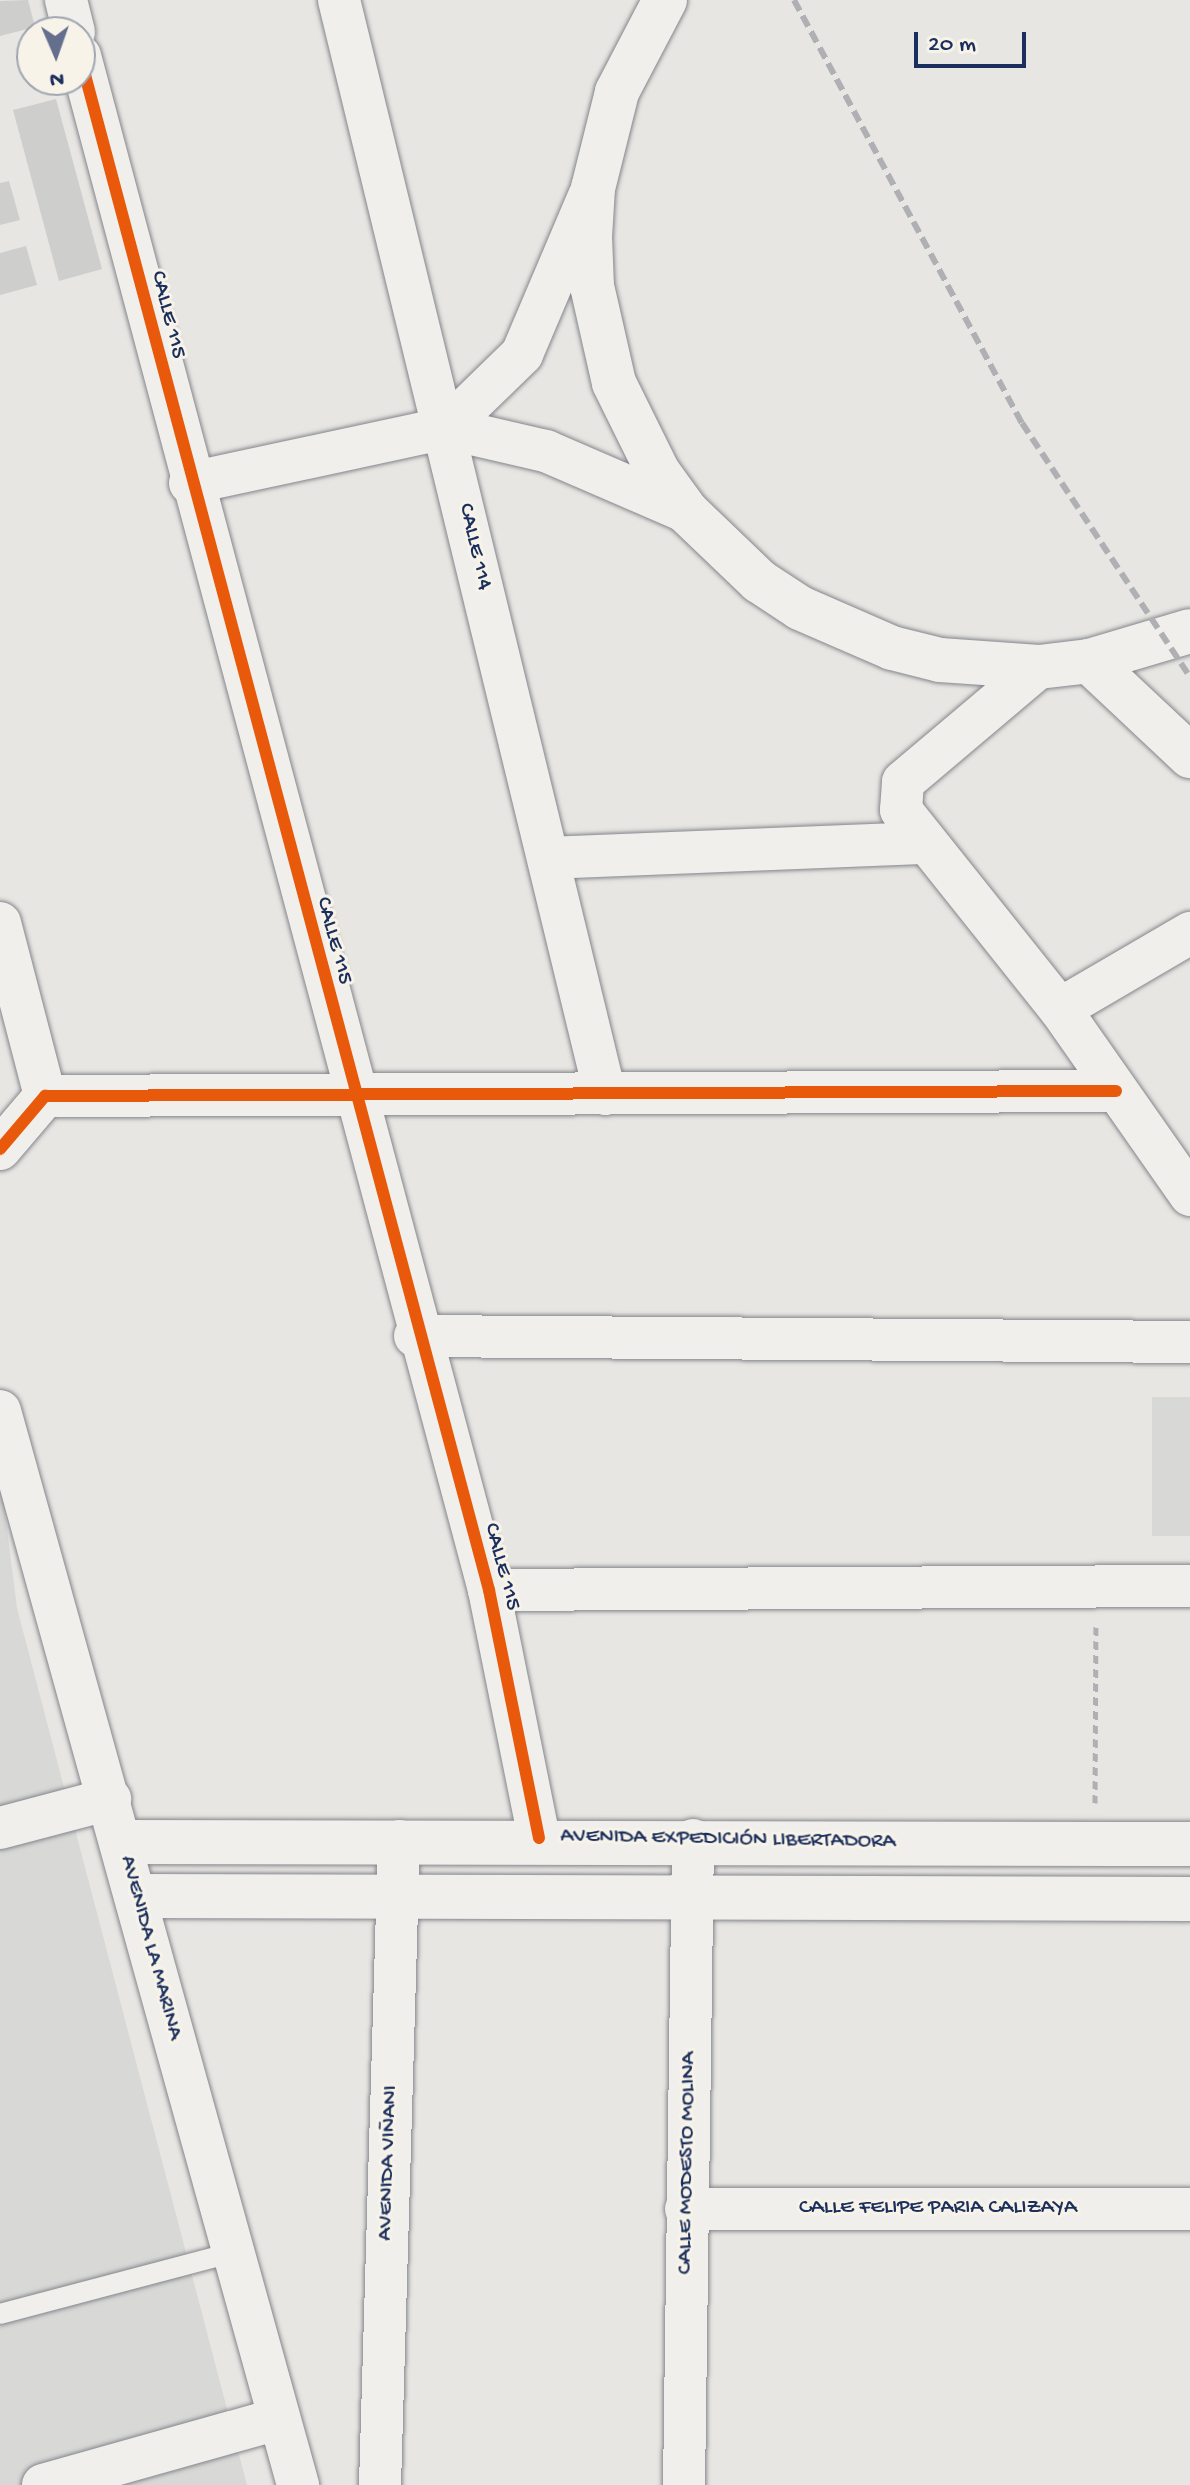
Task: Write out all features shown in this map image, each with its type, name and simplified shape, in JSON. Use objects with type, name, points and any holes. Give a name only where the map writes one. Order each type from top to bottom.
[{"type":"street","name":"CALLE 114","points":[[339,0],[446,428],[605,1094]]},
{"type":"street","points":[[446,428],[522,354],[593,188],[617,92],[655,8]]},
{"type":"street","name":"CALLE 115","points":[[90,96],[415,1336],[489,1590],[539,1838]]},
{"type":"street","points":[[593,188],[592,286],[614,383],[633,429],[687,512],[759,581],[845,631],[940,660],[1039,667],[1089,661],[1190,631]]},
{"type":"street","points":[[190,483],[446,428],[546,451],[687,512]]},
{"type":"street","points":[[1089,661],[1190,756]]},
{"type":"street","points":[[1039,667],[903,782],[901,810],[1060,1009],[1190,1195]]},
{"type":"street","points":[[549,858],[926,843]]},
{"type":"street","points":[[0,923],[45,1096]]},
{"type":"street","points":[[1060,1009],[1190,933]]},
{"type":"street","points":[[45,1096],[355,1099],[1116,1091]]},
{"type":"street","points":[[0,1149],[45,1096]]},
{"type":"street","points":[[415,1336],[1190,1342]]},
{"type":"street","name":"AVENIDA LA MARINA","points":[[0,1411],[138,1896],[275,2420],[298,2485]]},
{"type":"street","points":[[489,1590],[1190,1586]]},
{"type":"street","points":[[0,1828],[110,1799]]},
{"type":"street","name":"AVENIDA EXPEDICIÓN LIBERTADORA","points":[[122,1842],[539,1838],[1190,1844]]},
{"type":"street","name":"CALLE MODESTO MOLINA","points":[[684,2485],[693,1840]]},
{"type":"street","name":"AVENIDA VIÑANI","points":[[380,2485],[399,1841]]},
{"type":"street","points":[[138,1896],[1190,1899]]},
{"type":"street","name":"CALLE FELIPE PARIA CALIZAYA","points":[[686,2209],[1190,2209]]},
{"type":"street","points":[[43,2485],[275,2420]]},
{"type":"lane","points":[[0,2314],[231,2253]]},
{"type":"path","points":[[1095,1844],[1097,1587]]},
{"type":"shaded area","points":[[1152,1397],[1190,1397],[1190,1536],[1152,1536]]},
{"type":"shaded area","points":[[0,1473],[17,1608],[247,2485],[0,2485]]},
{"type":"building","points":[[28,0],[32,16],[16,16],[16,32],[0,36],[0,1]]},
{"type":"building","points":[[56,99],[102,269],[59,281],[13,110]]},
{"type":"building","points":[[9,181],[20,220],[0,225],[0,183]]},
{"type":"building","points":[[26,246],[37,285],[0,295],[0,253]]},
{"type":"railway","points":[[794,0],[1022,423],[1190,677]]},
{"type":"cycle path","points":[[91,96],[489,1590],[539,1838]]},
{"type":"cycle path","points":[[0,1149],[45,1096],[1116,1091]]}]
